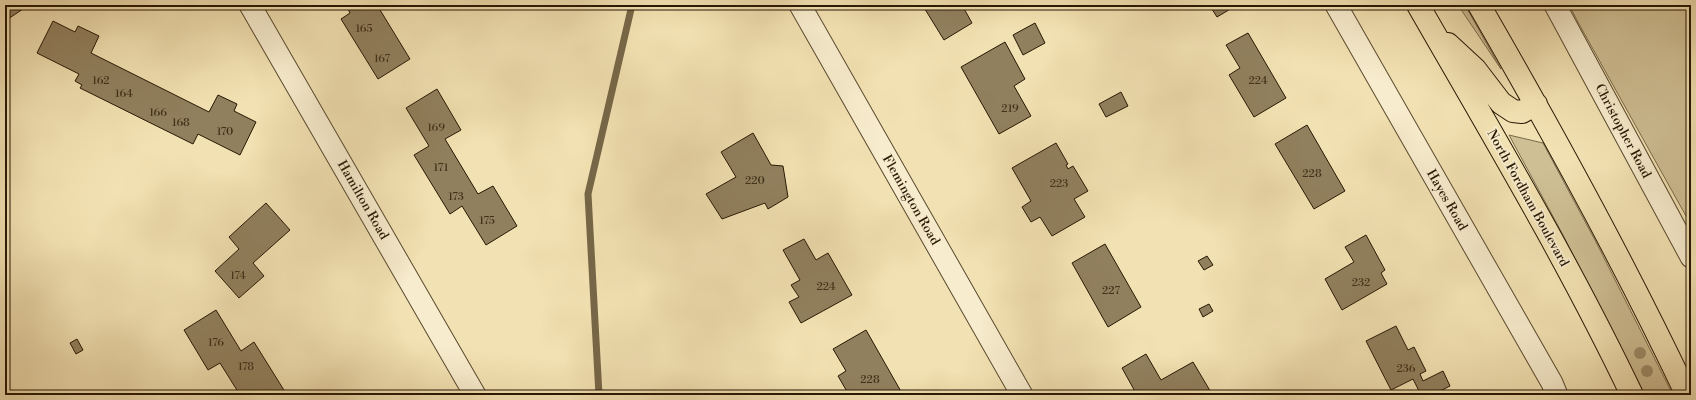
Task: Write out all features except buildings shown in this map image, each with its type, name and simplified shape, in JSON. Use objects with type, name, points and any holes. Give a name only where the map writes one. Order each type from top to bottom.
[{"type":"highway","name":"North Fordham Boulevard","points":[[1418,5],[1551,236],[1609,347],[1632,395]]},
{"type":"highway","points":[[1479,5],[1536,104],[1640,299],[1687,395]]},
{"type":"highway","points":[[1433,32],[1475,69],[1501,103],[1517,112],[1522,112],[1536,104]]},
{"type":"street","name":"Hamilton Road","points":[[250,5],[475,395]]},
{"type":"street","name":"Flemington Road","points":[[800,5],[1022,395]]},
{"type":"street","name":"Hayes Road","points":[[1336,5],[1552,383],[1557,395]]},
{"type":"street","name":"Christopher Road","points":[[1555,5],[1691,257]]},
{"type":"shaded area","points":[[1458,5],[1465,5],[1501,69]]},
{"type":"shaded area","points":[[1569,5],[1691,5],[1691,225],[1579,24]]},
{"type":"shaded area","points":[[1509,135],[1543,143],[1596,242],[1673,395],[1645,395],[1563,235]]},
{"type":"waterway","points":[[599,395],[588,194],[632,5]]}]
